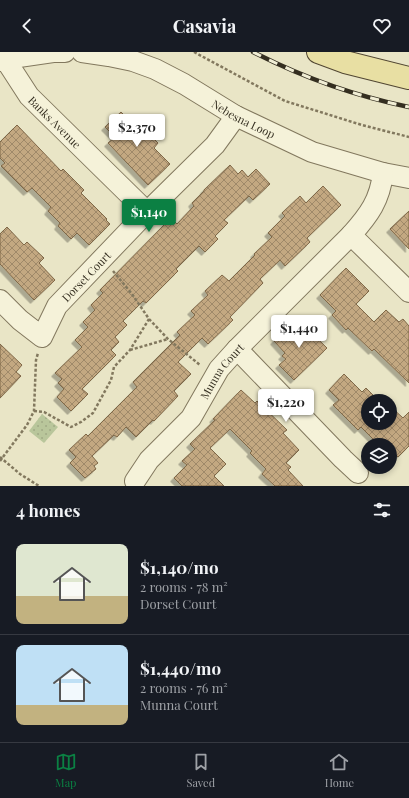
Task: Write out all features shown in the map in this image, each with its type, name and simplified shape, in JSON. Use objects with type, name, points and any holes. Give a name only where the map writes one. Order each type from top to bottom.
[{"type":"main road","points":[[318,52],[345,62],[409,78]]},
{"type":"street","points":[[3,57],[65,52]]},
{"type":"street","name":"Nebesna Loop","points":[[82,52],[133,61],[156,69],[184,84],[236,116],[312,152],[383,173],[409,178]]},
{"type":"street","name":"Banks Avenue","points":[[3,57],[30,96],[146,212]]},
{"type":"street","name":"Dorset Court","points":[[42,337],[57,306],[146,212],[215,145],[236,116]]},
{"type":"street","name":"Munna Court","points":[[135,481],[149,460],[191,418],[219,369],[237,349],[352,235],[377,200],[382,186],[383,173]]},
{"type":"street","points":[[352,235],[409,292]]},
{"type":"street","points":[[0,300],[20,320],[42,337]]},
{"type":"street","points":[[237,349],[358,473]]},
{"type":"path","points":[[194,52],[285,101],[362,125],[409,137]]},
{"type":"path","points":[[102,259],[132,294],[149,319],[168,339],[215,377]]},
{"type":"path","points":[[34,411],[44,412],[70,427],[81,422],[92,413],[111,380],[114,367],[130,350],[149,319]]},
{"type":"path","points":[[39,486],[1,459],[27,425],[34,411],[36,360],[42,337]]},
{"type":"path","points":[[130,350],[168,339]]},
{"type":"green space","points":[[42,414],[58,427],[44,443],[29,431]]},
{"type":"building","points":[[121,112],[138,129],[141,126],[158,143],[154,148],[170,164],[148,185],[108,143],[115,137],[105,127]]},
{"type":"building","points":[[17,125],[61,171],[63,169],[84,190],[81,193],[107,219],[106,220],[110,224],[89,245],[77,233],[71,239],[58,226],[60,223],[48,211],[51,207],[32,188],[27,192],[1,166],[5,163],[0,158],[0,142]]},
{"type":"building","points":[[230,165],[238,174],[242,170],[248,177],[256,169],[270,184],[253,200],[249,196],[224,220],[228,223],[215,236],[218,239],[205,252],[199,246],[176,269],[178,271],[146,303],[143,301],[123,321],[127,325],[115,337],[119,342],[111,350],[116,355],[82,389],[88,394],[71,411],[57,397],[64,389],[58,383],[62,379],[55,373],[82,347],[75,340],[88,327],[83,322],[95,310],[91,305],[103,293],[100,290],[171,218],[177,224],[194,206],[192,203]]},
{"type":"building","points":[[323,186],[341,205],[307,238],[310,242],[285,266],[280,260],[260,279],[263,283],[230,317],[233,320],[208,344],[202,338],[178,362],[191,374],[174,391],[178,396],[136,437],[126,427],[117,437],[114,435],[92,456],[98,463],[94,466],[96,469],[85,478],[70,463],[76,457],[69,450],[86,434],[88,436],[137,387],[133,382],[180,335],[177,332],[195,315],[191,311],[208,295],[205,291],[222,275],[229,281],[272,237],[268,233],[285,216],[282,213],[300,196],[306,203]]},
{"type":"building","points":[[409,211],[409,249],[390,229]]},
{"type":"building","points":[[7,227],[24,245],[27,242],[44,258],[39,263],[55,280],[34,300],[0,264],[0,234]]},
{"type":"building","points":[[346,268],[369,291],[356,304],[374,322],[386,310],[399,322],[403,319],[409,326],[409,383],[374,349],[372,351],[348,328],[346,330],[332,315],[336,311],[320,295]]},
{"type":"building","points":[[296,318],[327,348],[294,380],[279,365],[286,359],[282,356],[285,353],[274,341]]},
{"type":"building","points":[[0,344],[22,365],[16,372],[21,376],[0,398]]},
{"type":"building","points":[[344,374],[362,392],[366,388],[372,394],[361,394],[361,427],[358,430],[333,405],[339,400],[329,390]]},
{"type":"building","points":[[241,390],[255,403],[257,401],[287,430],[283,433],[299,450],[286,463],[291,467],[288,470],[303,486],[275,486],[262,474],[266,469],[250,453],[252,451],[230,429],[210,448],[226,464],[214,476],[224,486],[182,486],[174,478],[187,465],[182,461],[195,449],[190,444],[215,420],[213,419]]},
{"type":"building","points":[[397,412],[403,418],[409,412],[409,446],[398,457],[397,438],[372,438],[364,430],[397,430]]},
{"type":"railway","points":[[253,52],[290,70],[329,85],[389,103],[409,107]]}]
